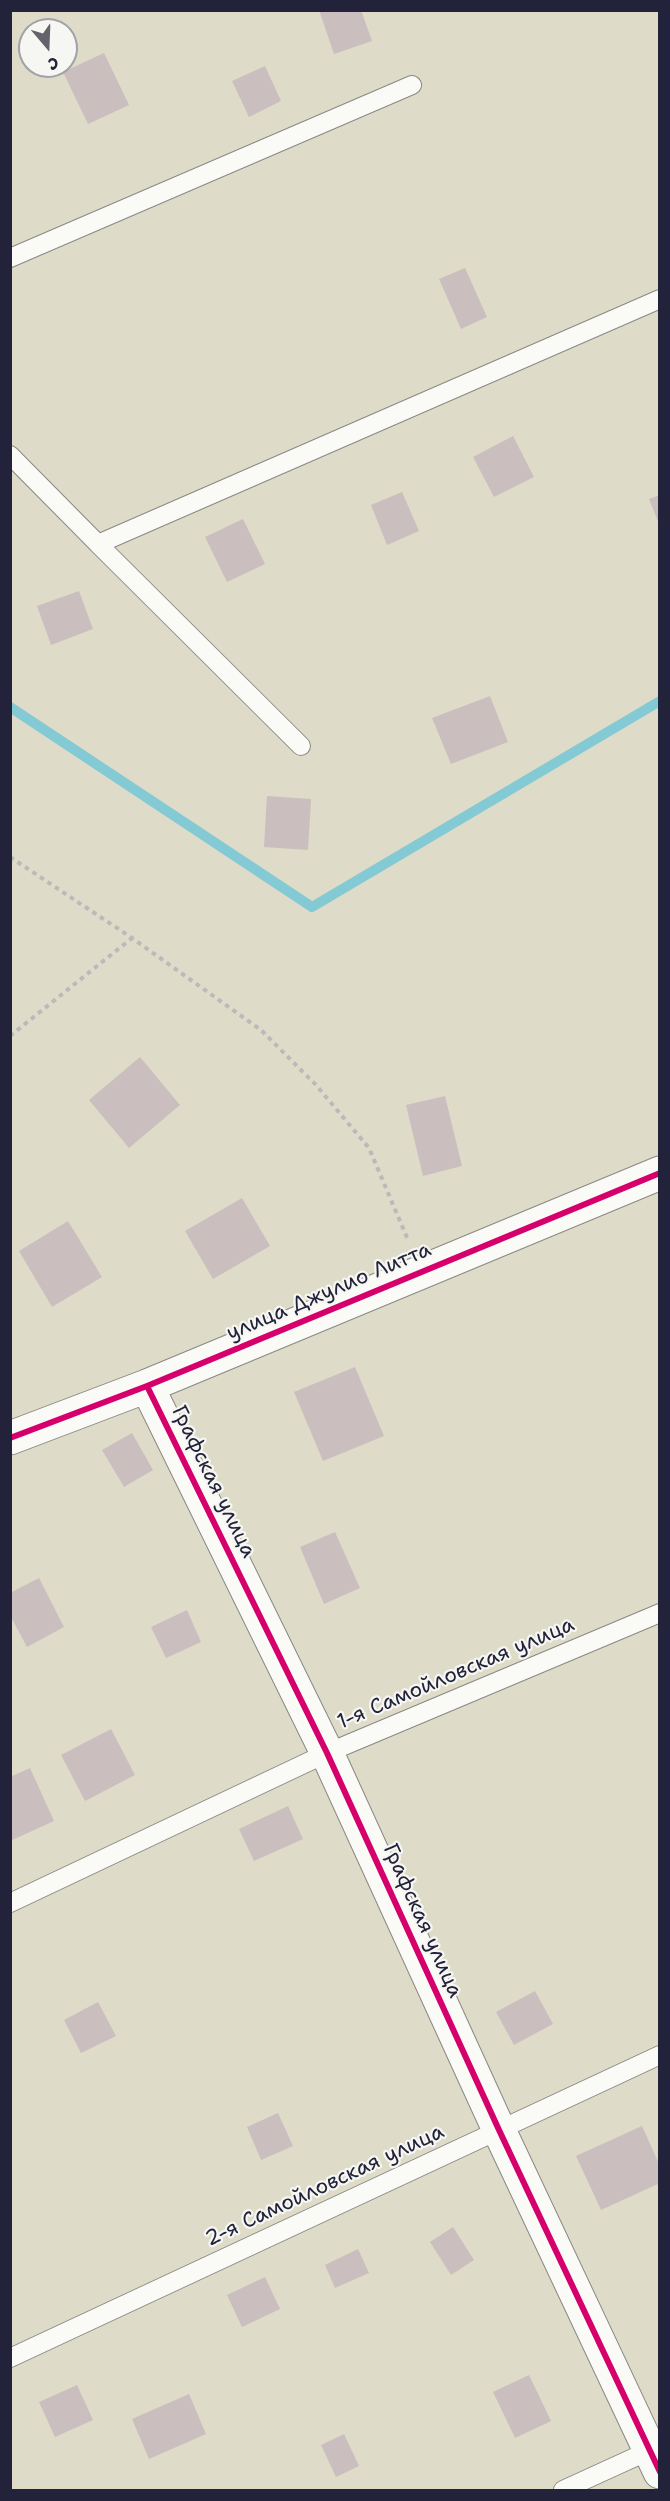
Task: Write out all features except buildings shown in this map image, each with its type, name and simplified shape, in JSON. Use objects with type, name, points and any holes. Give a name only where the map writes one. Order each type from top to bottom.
[{"type":"street","name":"улица Джулио Литта","points":[[10,1438],[147,1386],[660,1173]]},
{"type":"street","name":"Графская улица","points":[[147,1386],[327,1753],[499,2130],[656,2456]]},
{"type":"lane","points":[[10,258],[412,85]]},
{"type":"lane","points":[[98,544],[660,299]]},
{"type":"lane","points":[[10,454],[301,746]]},
{"type":"lane","name":"1-я Самойловская улица","points":[[10,1903],[327,1753],[660,1613]]},
{"type":"lane","name":"2-я Самойловская улица","points":[[10,2358],[660,2055]]},
{"type":"lane","points":[[563,2490],[656,2456]]},
{"type":"path","points":[[10,857],[132,938],[261,1030],[316,1085],[369,1148],[421,1271]]},
{"type":"path","points":[[10,1036],[132,938]]},
{"type":"waterway","points":[[10,707],[312,907],[660,701]]},
{"type":"cycle path","points":[[10,1438],[147,1386],[660,1173]]},
{"type":"cycle path","points":[[147,1386],[327,1753],[499,2130],[660,2472]]}]
